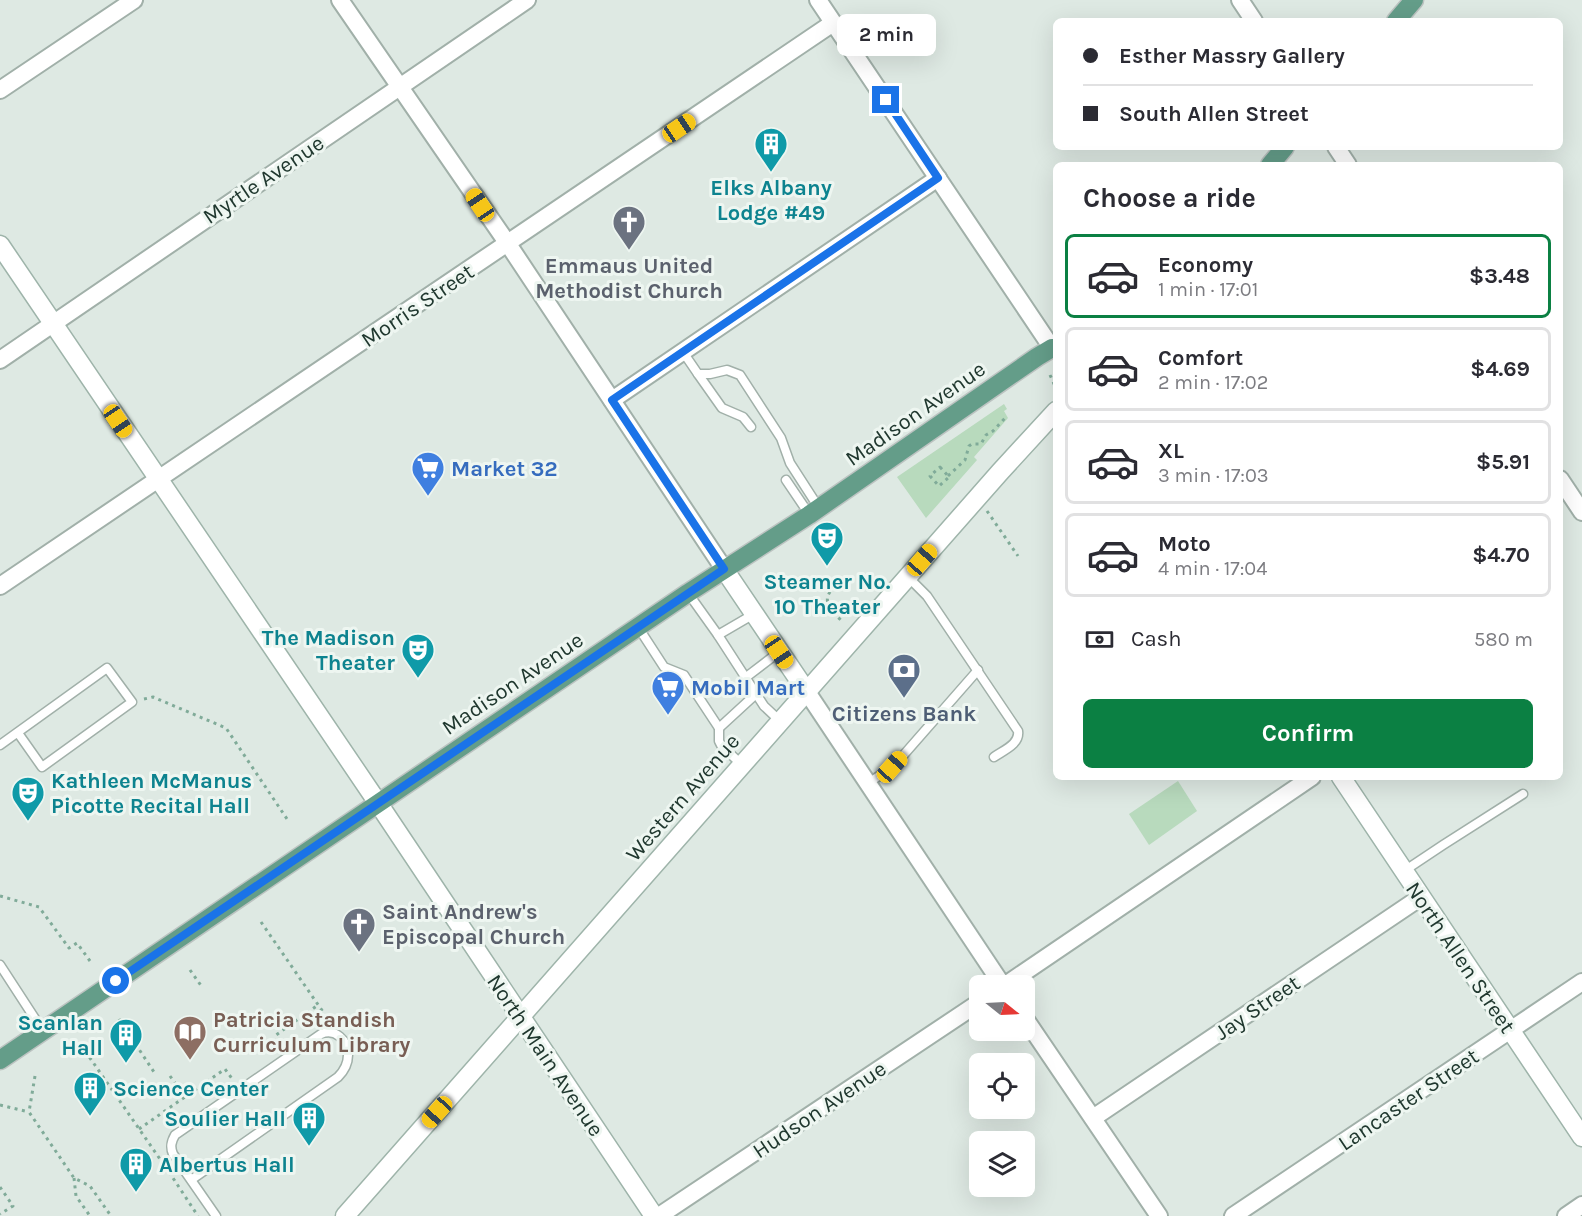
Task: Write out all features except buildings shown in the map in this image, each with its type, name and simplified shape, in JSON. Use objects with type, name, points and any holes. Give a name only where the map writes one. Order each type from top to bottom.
[{"type":"main road","points":[[1399,18],[1414,0]]},
{"type":"main road","points":[[1272,162],[1282,150]]},
{"type":"main road","name":"Madison Avenue","points":[[0,1060],[688,592],[814,511],[1053,349]]},
{"type":"street","points":[[0,90],[134,0]]},
{"type":"street","points":[[340,0],[612,400],[996,975]]},
{"type":"street","name":"Myrtle Avenue","points":[[0,360],[527,0]]},
{"type":"street","points":[[818,0],[1053,345]]},
{"type":"street","points":[[1240,0],[1252,18]]},
{"type":"street","name":"Morris Street","points":[[0,586],[833,23]]},
{"type":"street","points":[[612,400],[938,178]]},
{"type":"street","name":"North Main Avenue","points":[[0,245],[654,1216]]},
{"type":"street","name":"Western Avenue","points":[[345,1216],[1053,414]]},
{"type":"street","points":[[1563,484],[1582,512]]},
{"type":"street","points":[[1019,975],[1308,780]]},
{"type":"street","name":"North Allen Street","points":[[1343,780],[1582,1137]]},
{"type":"street","name":"Jay Street","points":[[1093,1118],[1421,897]]},
{"type":"street","name":"Lancaster Street","points":[[1233,1216],[1582,982]]},
{"type":"street","name":"Hudson Avenue","points":[[659,1216],[969,1009]]},
{"type":"street","points":[[1035,1033],[1159,1216]]},
{"type":"street","points":[[1566,1216],[1582,1204]]},
{"type":"lane","points":[[683,352],[723,409],[744,418],[751,427]]},
{"type":"lane","points":[[698,374],[727,370],[740,375],[782,438],[790,463],[814,511]]},
{"type":"lane","points":[[786,480],[814,511]]},
{"type":"lane","points":[[908,577],[927,596],[1019,732],[1016,741],[994,757]]},
{"type":"lane","points":[[688,592],[764,706],[780,721]]},
{"type":"lane","points":[[718,635],[754,614]]},
{"type":"lane","points":[[638,627],[664,667],[684,675],[719,728],[721,745],[742,765]]},
{"type":"lane","points":[[745,678],[779,652]]},
{"type":"lane","points":[[0,745],[107,668],[132,702],[42,767],[18,733]]},
{"type":"lane","points":[[868,783],[892,767],[978,670]]},
{"type":"lane","points":[[719,728],[756,694]]},
{"type":"lane","points":[[1404,872],[1443,844],[1523,794]]},
{"type":"lane","points":[[0,966],[43,1030]]},
{"type":"lane","points":[[191,1180],[338,1077],[346,1066],[348,1055],[346,1045],[339,1035],[329,1031],[321,1034],[175,1135],[171,1149],[191,1180],[216,1216]]},
{"type":"path","points":[[1050,375],[1053,382]]},
{"type":"path","points":[[948,476],[939,467],[930,476],[939,486],[965,460],[969,446],[981,444],[986,435],[1007,416]]},
{"type":"path","points":[[978,497],[1017,556]]},
{"type":"path","points":[[836,587],[827,595],[828,602],[833,612],[843,622]]},
{"type":"path","points":[[132,702],[153,697],[226,728],[289,822]]},
{"type":"path","points":[[0,896],[39,907],[69,948],[77,943],[90,961]]},
{"type":"path","points":[[261,922],[339,1035]]},
{"type":"path","points":[[190,970],[202,987]]},
{"type":"path","points":[[273,1053],[282,1047],[276,1035],[318,1005]]},
{"type":"path","points":[[119,1019],[154,1072]]},
{"type":"path","points":[[81,1044],[198,1216]]},
{"type":"path","points":[[139,1129],[225,1069],[233,1080]]},
{"type":"path","points":[[29,1112],[35,1076]]},
{"type":"path","points":[[170,1076],[185,1097]]},
{"type":"path","points":[[0,1105],[29,1112],[74,1178],[76,1196],[90,1216]]},
{"type":"path","points":[[74,1178],[90,1186],[111,1216]]},
{"type":"path","points":[[0,1187],[13,1206],[0,1214]]},
{"type":"green space","points":[[1004,404],[1007,409],[1004,411],[1008,418],[974,457],[977,460],[926,518],[897,477]]},
{"type":"green space","points":[[1178,781],[1197,811],[1149,845],[1129,814]]},
{"type":"place","name":"Elks Albany Lodge #49","points":[[771,173]]},
{"type":"place","name":"Emmaus United Methodist Church","points":[[629,251]]},
{"type":"place","name":"Market 32","points":[[428,497]]},
{"type":"place","name":"Steamer No. 10 Theater","points":[[827,567]]},
{"type":"place","name":"The Madison Theater","points":[[418,679]]},
{"type":"place","name":"Citizens Bank","points":[[904,699]]},
{"type":"place","name":"Mobil Mart","points":[[668,716]]},
{"type":"place","name":"Kathleen McManus Picotte Recital Hall","points":[[28,822]]},
{"type":"place","name":"Saint Andrew's Episcopal Church","points":[[359,953]]},
{"type":"place","name":"Patricia Standish Curriculum Library","points":[[190,1061]]},
{"type":"place","name":"Scanlan Hall","points":[[126,1064]]},
{"type":"place","name":"Science Center","points":[[90,1117]]},
{"type":"place","name":"Soulier Hall","points":[[309,1147]]},
{"type":"place","name":"Albertus Hall","points":[[136,1193]]},
{"type":"route","points":[[116,981],[724,569],[612,400],[938,178],[886,100]]}]
